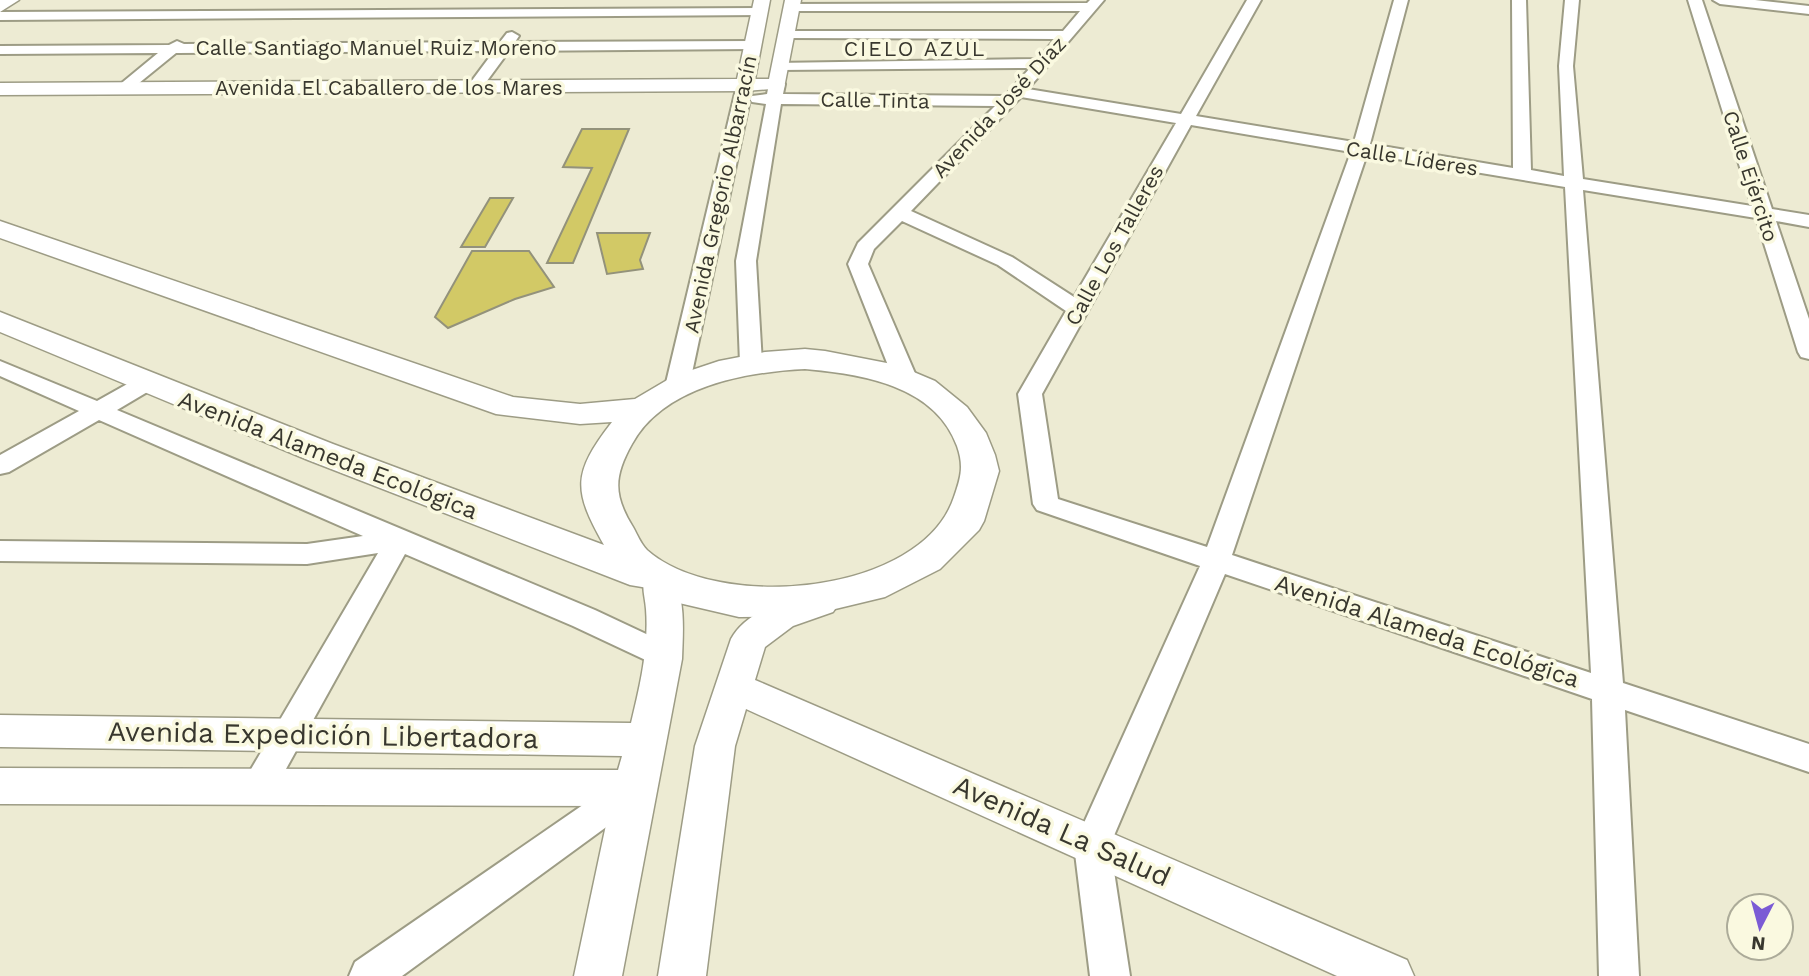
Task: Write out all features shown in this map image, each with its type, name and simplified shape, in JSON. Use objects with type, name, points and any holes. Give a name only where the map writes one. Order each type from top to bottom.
[{"type":"main road","points":[[0,6],[10,0]]},
{"type":"main road","points":[[0,229],[508,407],[580,414],[643,409]]},
{"type":"main road","name":"Avenida Alameda Ecológica","points":[[0,321],[146,383],[457,506],[700,596],[751,602],[832,599],[894,579],[943,547],[972,509],[981,470],[970,433],[944,402],[905,378],[858,364],[831,361],[805,359],[751,363],[713,373],[677,387],[643,409]]},
{"type":"main road","points":[[643,409],[611,445],[598,486],[609,528],[631,561],[659,581]]},
{"type":"street","points":[[123,89],[237,0]]},
{"type":"street","points":[[476,86],[537,0]]},
{"type":"street","name":"Calle Los Talleres","points":[[1046,504],[1030,394],[1254,0]]},
{"type":"street","points":[[1110,976],[1092,845],[1216,561],[1360,149],[1401,0]]},
{"type":"street","points":[[1519,0],[1522,176]]},
{"type":"street","points":[[1572,0],[1566,65],[1608,691],[1619,976]]},
{"type":"street","name":"Calle Ejército","points":[[1695,0],[1809,352]]},
{"type":"street","points":[[1720,0],[1809,10]]},
{"type":"street","points":[[792,3],[1094,4]]},
{"type":"street","name":"Avenida Gregorio Albarracín","points":[[751,363],[746,261],[792,3]]},
{"type":"street","name":"Avenida José Díaz","points":[[905,378],[858,264],[865,247],[1012,97],[1094,4]]},
{"type":"street","points":[[0,16],[528,13],[761,6]]},
{"type":"street","name":"Avenida Gregorio Albarracín","points":[[677,387],[707,263],[761,6]]},
{"type":"street","points":[[786,34],[1066,35]]},
{"type":"street","name":"Calle Santiago Manuel Ruiz Moreno","points":[[0,50],[753,45]]},
{"type":"street","points":[[777,83],[1042,63]]},
{"type":"street","name":"Avenida El Caballero de los Mares","points":[[0,89],[476,86],[743,92],[777,83]]},
{"type":"street","name":"Calle Tinta","points":[[777,83],[1012,97]]},
{"type":"street","name":"Calle Líderes","points":[[1012,97],[1185,120],[1809,221]]},
{"type":"street","points":[[900,213],[1005,261],[1078,309]]},
{"type":"street","points":[[707,263],[746,261]]},
{"type":"street","points":[[0,368],[584,618],[665,656]]},
{"type":"street","points":[[0,466],[146,383]]},
{"type":"street","name":"Avenida Alameda Ecológica","points":[[1046,504],[1809,758]]},
{"type":"street","points":[[0,551],[307,554],[399,540]]},
{"type":"street","points":[[259,786],[399,540]]},
{"type":"street","points":[[598,976],[634,788],[665,656],[666,605],[659,581]]},
{"type":"street","points":[[682,976],[715,746],[749,639],[780,617],[832,599]]},
{"type":"street","name":"Avenida La Salud","points":[[733,687],[1390,976]]},
{"type":"street","name":"Avenida Expedición Libertadora","points":[[0,731],[645,740]]},
{"type":"street","name":"Avenida Expedición Libertadora","points":[[0,786],[634,788]]},
{"type":"street","points":[[369,976],[634,788]]},
{"type":"building","points":[[582,129],[629,129],[573,263],[547,263],[592,168],[563,167]]},
{"type":"building","points":[[490,198],[513,198],[485,247],[461,247]]},
{"type":"building","points":[[597,233],[650,233],[640,260],[643,269],[607,274]]},
{"type":"building","points":[[472,251],[529,251],[554,287],[515,299],[448,328],[435,317]]},
{"type":"district","name":"CIELO AZUL","points":[[915,48]]}]
